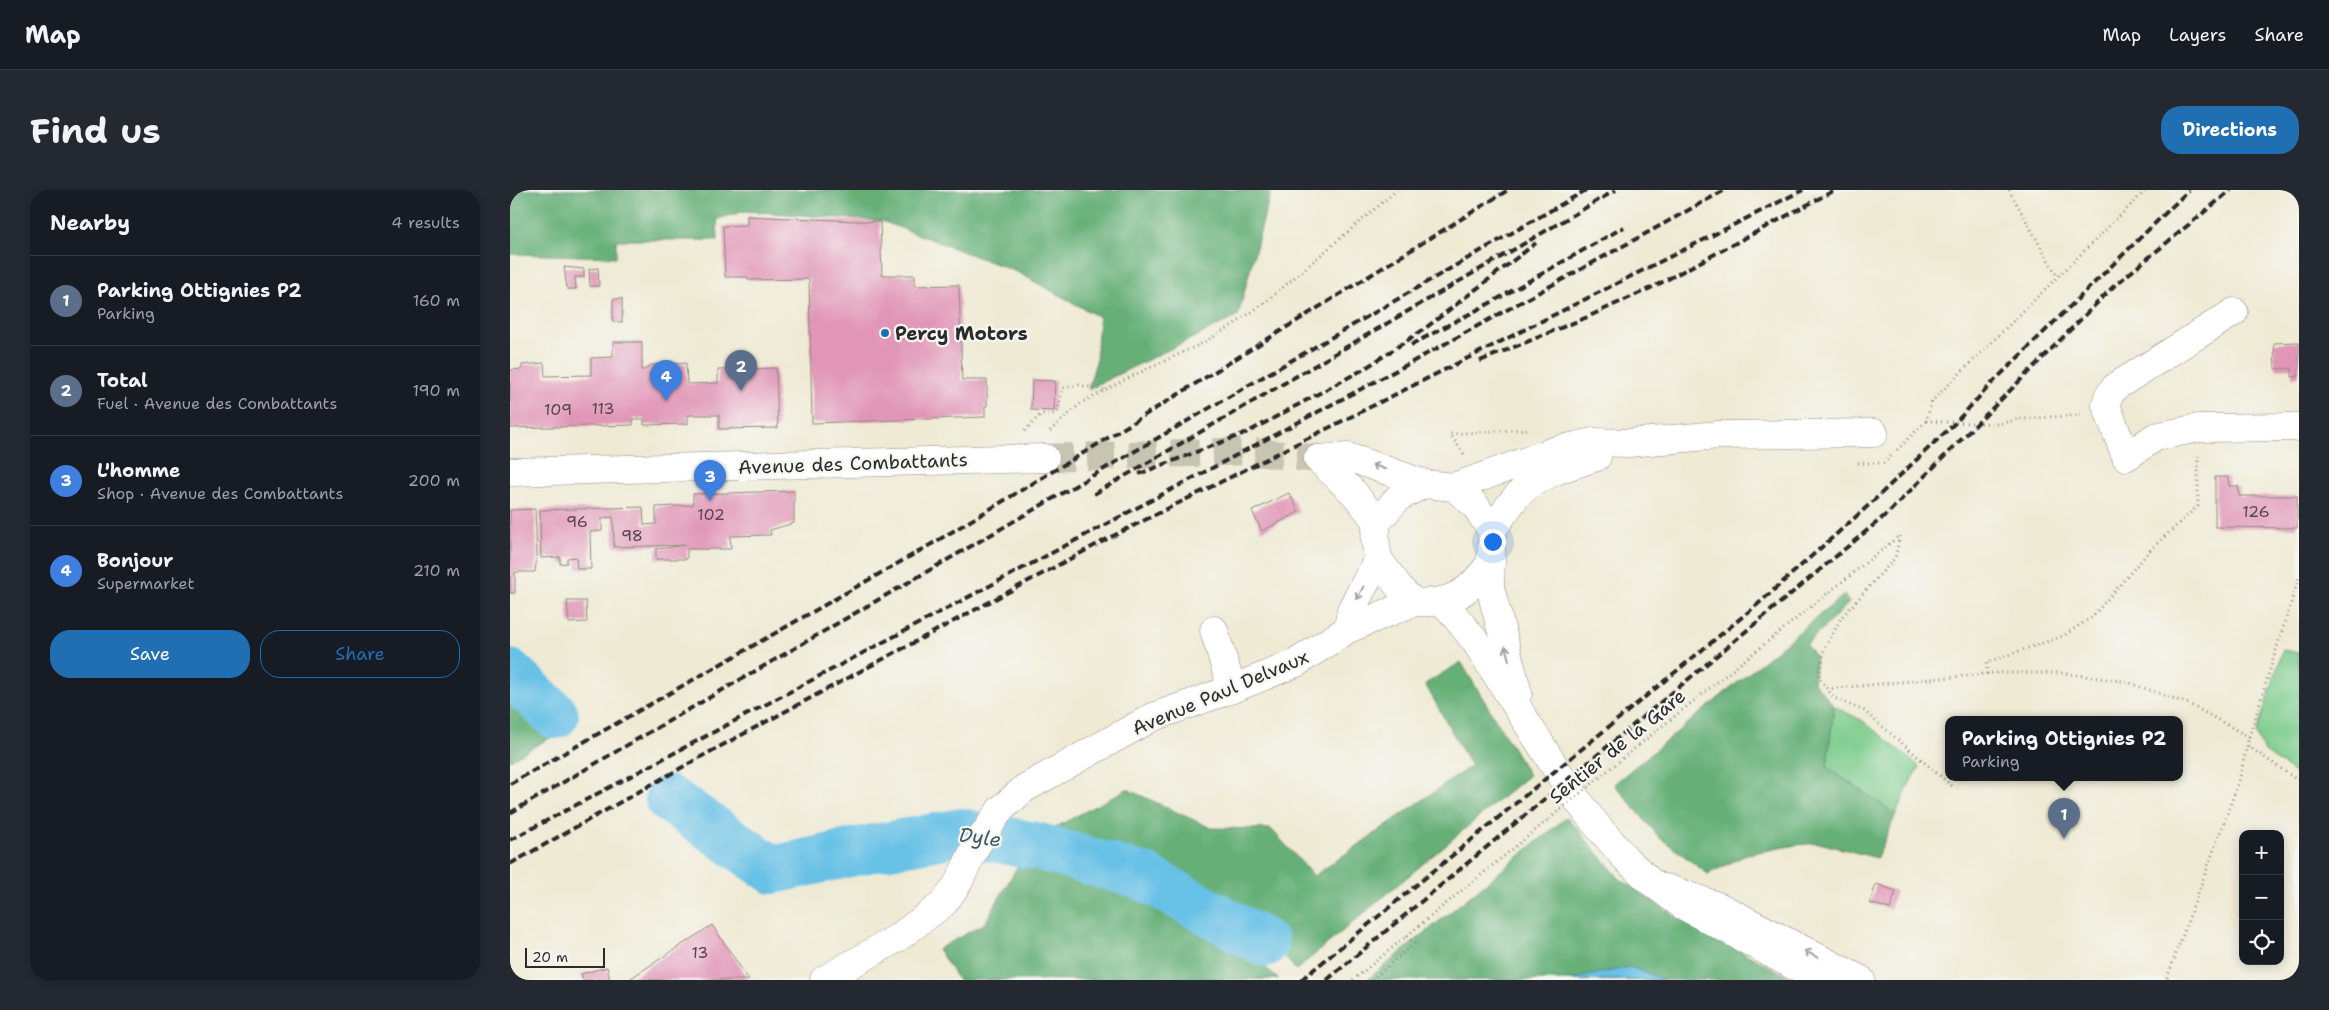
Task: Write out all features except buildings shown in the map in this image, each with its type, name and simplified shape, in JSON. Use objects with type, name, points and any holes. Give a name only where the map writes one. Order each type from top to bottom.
[{"type":"main road","points":[[2234,312],[2111,392],[2106,405],[2126,457],[2155,437],[2198,428],[2299,427]]},
{"type":"main road","points":[[1377,522],[1354,493],[1318,459],[1348,457],[1425,484],[1454,487],[1554,452],[1593,442],[1628,443],[1695,436],[1874,433]]},
{"type":"main road","points":[[1524,717],[1490,587],[1492,531],[1517,496],[1531,484],[1628,443]]},
{"type":"main road","name":"Avenue des Combattants","points":[[510,472],[1027,458]]},
{"type":"main road","points":[[1425,484],[1398,498],[1377,522],[1378,559],[1402,591],[1414,602],[1443,601],[1475,584],[1490,562]]},
{"type":"main road","points":[[1454,487],[1475,505],[1492,531]]},
{"type":"main road","points":[[1348,630],[1351,610],[1378,559]]},
{"type":"main road","points":[[1443,601],[1475,641],[1549,759],[1610,842],[1651,882],[1682,905],[1820,980]]},
{"type":"main road","name":"Avenue Paul Delvaux","points":[[824,980],[899,936],[943,904],[957,885],[976,846],[1000,810],[1025,788],[1153,717],[1232,689],[1296,663],[1348,630],[1414,602]]},
{"type":"main road","points":[[1214,630],[1232,689]]},
{"type":"main road","points":[[1651,882],[1720,907],[1861,980]]},
{"type":"path","points":[[1027,458],[1081,403],[1203,343],[1239,322],[1268,300],[1397,190]]},
{"type":"path","points":[[2009,190],[2057,276]]},
{"type":"path","points":[[2087,415],[2021,419],[1997,424],[1926,421],[1932,401],[2146,190]]},
{"type":"path","points":[[1027,458],[1025,428],[1041,414],[1054,414],[1057,411],[1063,388],[1078,385],[1105,390]]},
{"type":"path","points":[[1987,674],[1987,662],[2063,636],[2092,617],[2152,548],[2198,506],[2198,428]]},
{"type":"path","name":"Sentier de la Gare","points":[[1353,980],[1639,745],[1900,536],[1895,558],[1841,618],[1824,650],[1819,678],[1827,688]]},
{"type":"path","points":[[2167,978],[2232,799],[2248,746],[2249,736],[2299,577]]},
{"type":"path","points":[[1945,780],[1864,711],[1834,698],[1827,688],[1987,674],[2063,673],[2127,682],[2188,704],[2249,736]]},
{"type":"path","points":[[2248,746],[2299,781]]},
{"type":"path","points":[[1946,781],[1952,786]]},
{"type":"path","points":[[1372,980],[1414,943],[1406,935]]},
{"type":"green space","points":[[510,190],[1271,190],[1238,316],[1088,389],[1096,362],[1099,317],[1017,272],[882,221],[746,211],[717,219],[718,240],[616,240],[616,257],[510,254]]},
{"type":"green space","points":[[1844,595],[1849,603],[1806,645],[1816,657],[1813,681],[1834,706],[1827,767],[1896,814],[1877,858],[1819,843],[1796,845],[1748,854],[1708,874],[1659,837],[1614,784]]},
{"type":"green space","points":[[2283,650],[2299,653],[2299,776],[2265,752],[2256,734]]},
{"type":"green space","points":[[1461,662],[1529,775],[1296,970],[1266,935],[1147,869],[1039,836],[1127,789],[1211,828],[1271,829],[1314,876],[1471,766],[1425,684]]},
{"type":"green space","points":[[510,684],[559,733],[510,760]]},
{"type":"green space","points":[[1834,706],[1863,721],[1920,767],[1913,776],[1896,814],[1826,767]]},
{"type":"green space","points":[[1567,817],[1619,878],[1676,917],[1795,980],[1367,980]]},
{"type":"green space","points":[[1022,859],[1161,896],[1239,942],[1278,979],[958,980],[938,949],[984,924]]},
{"type":"water","points":[[1630,967],[1664,980],[1571,980],[1573,979]]},
{"type":"waterway","name":"Dyle","points":[[510,673],[555,715]]},
{"type":"waterway","name":"Dyle","points":[[669,799],[773,870],[863,850],[961,832],[1040,847],[1145,877],[1265,943]]},
{"type":"tunnel","points":[[1045,458],[1246,451],[1318,459]]},
{"type":"railway","points":[[510,784],[930,545],[1090,449],[1508,190]]},
{"type":"railway","points":[[510,813],[1586,190]]},
{"type":"railway","points":[[1094,494],[1616,190]]},
{"type":"railway","points":[[510,840],[1412,362],[1725,190]]},
{"type":"railway","points":[[510,864],[706,754],[1107,539],[1803,190]]},
{"type":"railway","points":[[1480,361],[1585,318],[1655,286],[1835,190]]},
{"type":"railway","points":[[1301,980],[1758,604],[1869,505],[1955,423],[1995,380],[2189,190]]},
{"type":"railway","points":[[1327,980],[1888,513],[2114,286],[2231,190]]},
{"type":"railway","points":[[1411,345],[1492,302],[1624,227]]},
{"type":"railway","points":[[1139,474],[1248,432],[1364,369],[1423,330],[1536,243]]},
{"type":"place","name":"Percy Motors","points":[[885,333]]},
{"type":"place","name":"Total","points":[[741,391]]},
{"type":"place","name":"Bonjour","points":[[666,401]]},
{"type":"place","name":"L'homme","points":[[710,501]]},
{"type":"place","name":"Parking Ottignies P2","points":[[2064,839]]}]
